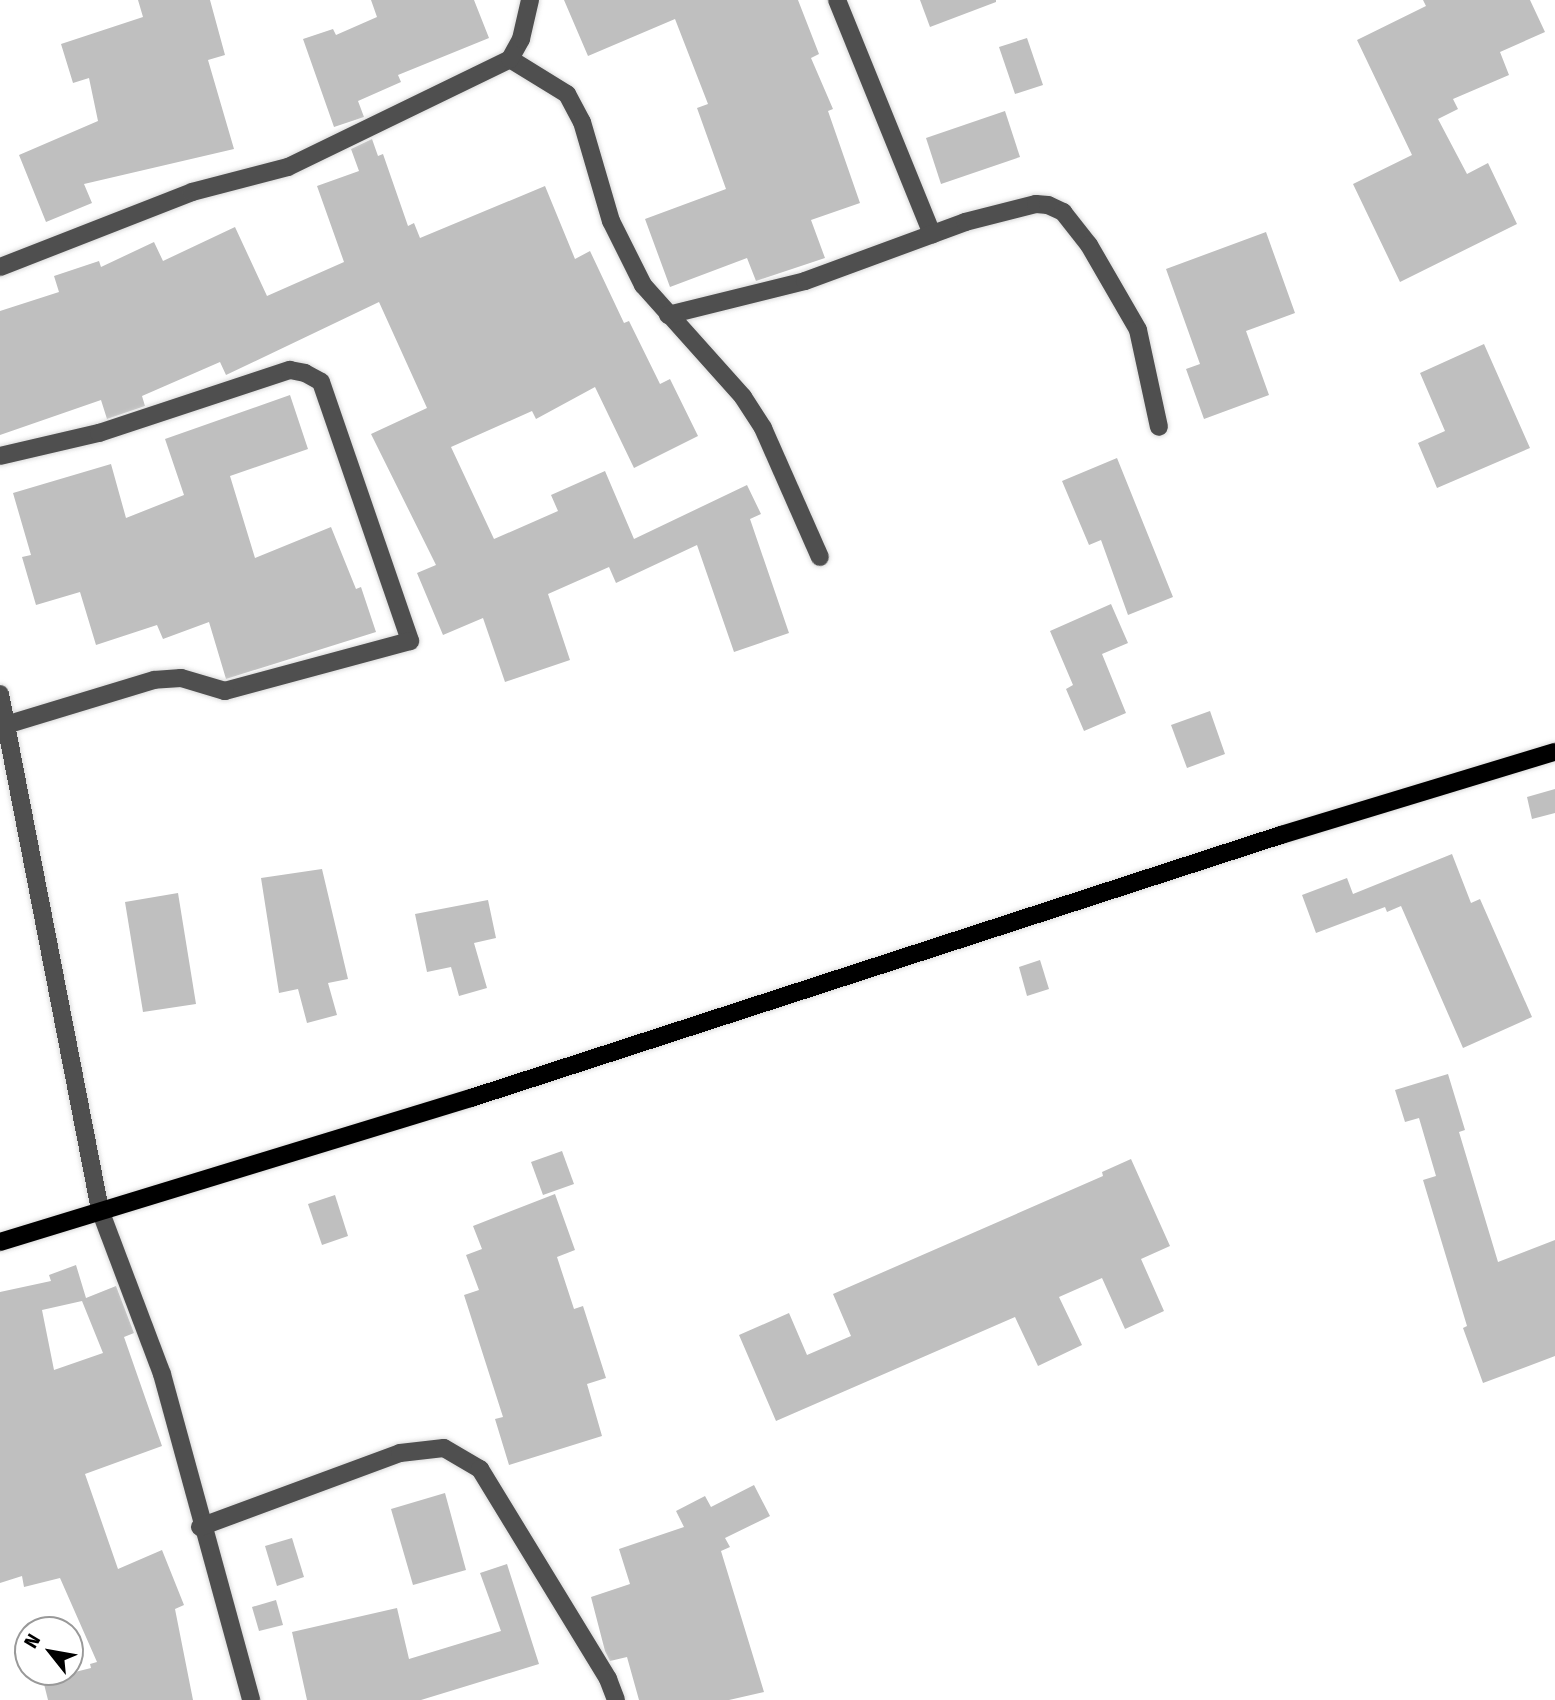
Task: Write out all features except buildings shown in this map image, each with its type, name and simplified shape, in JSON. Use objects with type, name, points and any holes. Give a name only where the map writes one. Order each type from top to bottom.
[{"type":"main road","points":[[0,1242],[471,1098],[1281,835],[1555,752]]},
{"type":"street","points":[[0,267],[192,192],[288,167],[510,59],[521,39],[530,0]]},
{"type":"street","points":[[837,0],[932,234]]},
{"type":"street","points":[[510,59],[567,94],[582,122],[611,222],[643,285],[743,397],[762,428],[820,557]]},
{"type":"street","points":[[668,315],[805,281],[932,234],[1036,204],[1063,212],[1089,246],[1138,330],[1159,427]]},
{"type":"street","points":[[0,456],[99,433],[290,370],[305,373],[321,382],[410,640],[225,691],[181,678],[153,680],[6,725]]},
{"type":"street","points":[[0,694],[100,1210],[162,1374],[200,1527],[251,1700]]},
{"type":"street","points":[[200,1527],[400,1453],[444,1448],[480,1469],[608,1679],[616,1700]]}]
